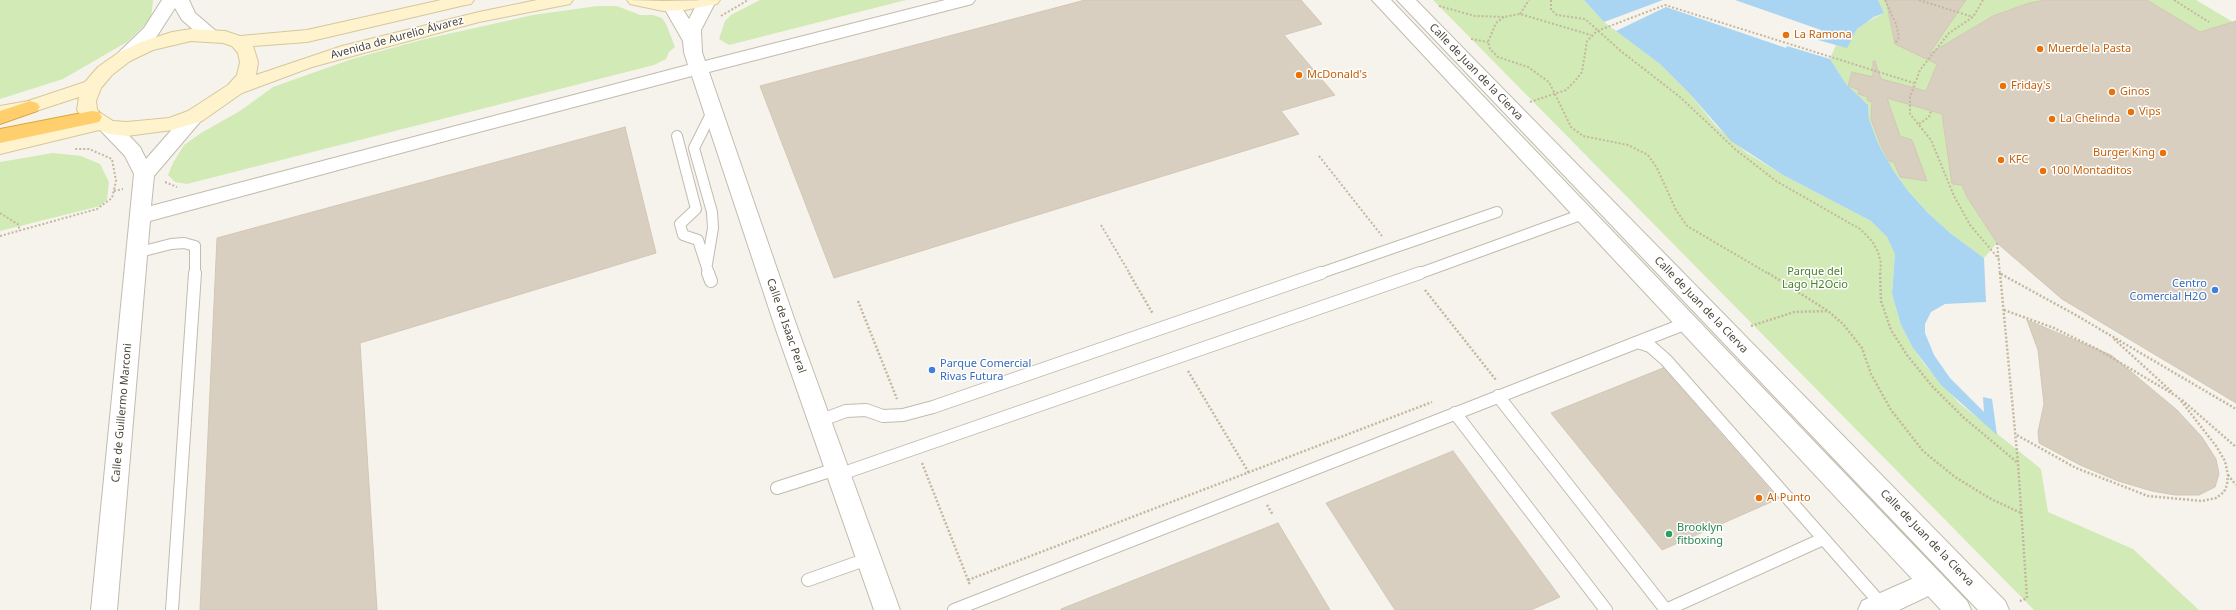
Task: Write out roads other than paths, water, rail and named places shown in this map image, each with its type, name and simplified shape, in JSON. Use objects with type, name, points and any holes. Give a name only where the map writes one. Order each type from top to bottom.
[{"type":"highway","points":[[0,118],[30,107]]},
{"type":"highway","points":[[0,136],[100,122]]},
{"type":"main road","name":"Avenida de Aurelio Álvarez","points":[[238,42],[307,36],[466,0]]},
{"type":"main road","name":"Avenida de Aurelio Álvarez","points":[[235,89],[306,63],[348,50],[479,17],[564,0]]},
{"type":"main road","points":[[636,0],[643,3],[672,6],[709,1]]},
{"type":"main road","points":[[210,35],[225,37],[238,42],[247,51],[249,62],[246,76],[235,89],[217,103],[195,116],[172,124],[149,128],[127,129],[100,122],[87,110],[87,101],[92,86],[106,71],[124,57],[147,46],[172,38],[210,35]]},
{"type":"main road","points":[[0,112],[30,107],[92,86]]},
{"type":"main road","points":[[0,147],[100,122]]},
{"type":"street","points":[[124,57],[151,32],[171,0]]},
{"type":"street","points":[[180,0],[188,16],[210,35]]},
{"type":"street","points":[[140,216],[460,130],[966,0]]},
{"type":"street","name":"Calle de Juan de la Cierva","points":[[1381,0],[1958,610]]},
{"type":"street","name":"Calle de Juan de la Cierva","points":[[1406,0],[1996,610]]},
{"type":"street","name":"Calle de Isaac Peral","points":[[709,1],[692,30],[692,40],[699,69],[819,421],[870,558],[887,610]]},
{"type":"street","name":"Calle de Isaac Peral","points":[[672,6],[692,40]]},
{"type":"street","points":[[100,122],[133,152],[144,174],[195,116]]},
{"type":"street","name":"Calle de Guillermo Marconi","points":[[104,610],[144,174]]},
{"type":"street","points":[[1877,607],[1932,582]]},
{"type":"lane","points":[[706,266],[713,228],[712,212],[694,148],[713,110]]},
{"type":"lane","points":[[677,136],[696,209],[680,224],[684,235],[698,240],[710,281]]},
{"type":"lane","points":[[819,421],[846,411],[866,410],[883,416],[903,415],[933,406],[1496,212]]},
{"type":"lane","points":[[778,488],[837,472],[1044,405],[1520,238],[1583,214]]},
{"type":"lane","points":[[136,253],[171,244],[184,243],[195,246],[196,258],[172,610]]},
{"type":"lane","points":[[954,610],[1687,323]]},
{"type":"lane","points":[[1638,342],[1650,346],[1666,360],[1823,539],[1877,607]]},
{"type":"lane","points":[[1498,396],[1666,610],[1823,539]]},
{"type":"lane","points":[[1455,413],[1606,610]]},
{"type":"lane","points":[[808,580],[870,558]]},
{"type":"water","points":[[1584,0],[1878,0],[1884,13],[1874,17],[1857,29],[1847,48],[1836,45],[1830,59],[1846,84],[1868,105],[1869,119],[1878,143],[1893,170],[1908,191],[1928,213],[1950,233],[1984,258],[1986,302],[1945,304],[1931,312],[1925,324],[1925,333],[1934,355],[1950,378],[1984,412],[1983,397],[1992,399],[1997,435],[1942,386],[1913,348],[1901,325],[1892,294],[1895,254],[1887,237],[1871,221],[1783,175],[1731,141],[1690,94],[1660,64],[1604,22]]},
{"type":"place","name":"La Ramona","points":[[1786,35]]},
{"type":"place","name":"Muerde la Pasta","points":[[2040,49]]},
{"type":"place","name":"McDonald's","points":[[1299,75]]},
{"type":"place","name":"Friday's","points":[[2003,86]]},
{"type":"place","name":"Ginos","points":[[2112,92]]},
{"type":"place","name":"Vips","points":[[2131,112]]},
{"type":"place","name":"La Chelinda","points":[[2052,119]]},
{"type":"place","name":"Burger King","points":[[2163,153]]},
{"type":"place","name":"KFC","points":[[2001,160]]},
{"type":"place","name":"100 Montaditos","points":[[2043,171]]},
{"type":"place","name":"Centro Comercial H2O","points":[[2215,290]]},
{"type":"place","name":"Parque Comercial Rivas Futura","points":[[932,370]]},
{"type":"place","name":"Al Punto","points":[[1759,498]]},
{"type":"place","name":"Brooklyn fitboxing","points":[[1669,534]]},
{"type":"park label","name":"Parque del Lago H2Ocio","points":[[1815,278]]}]
